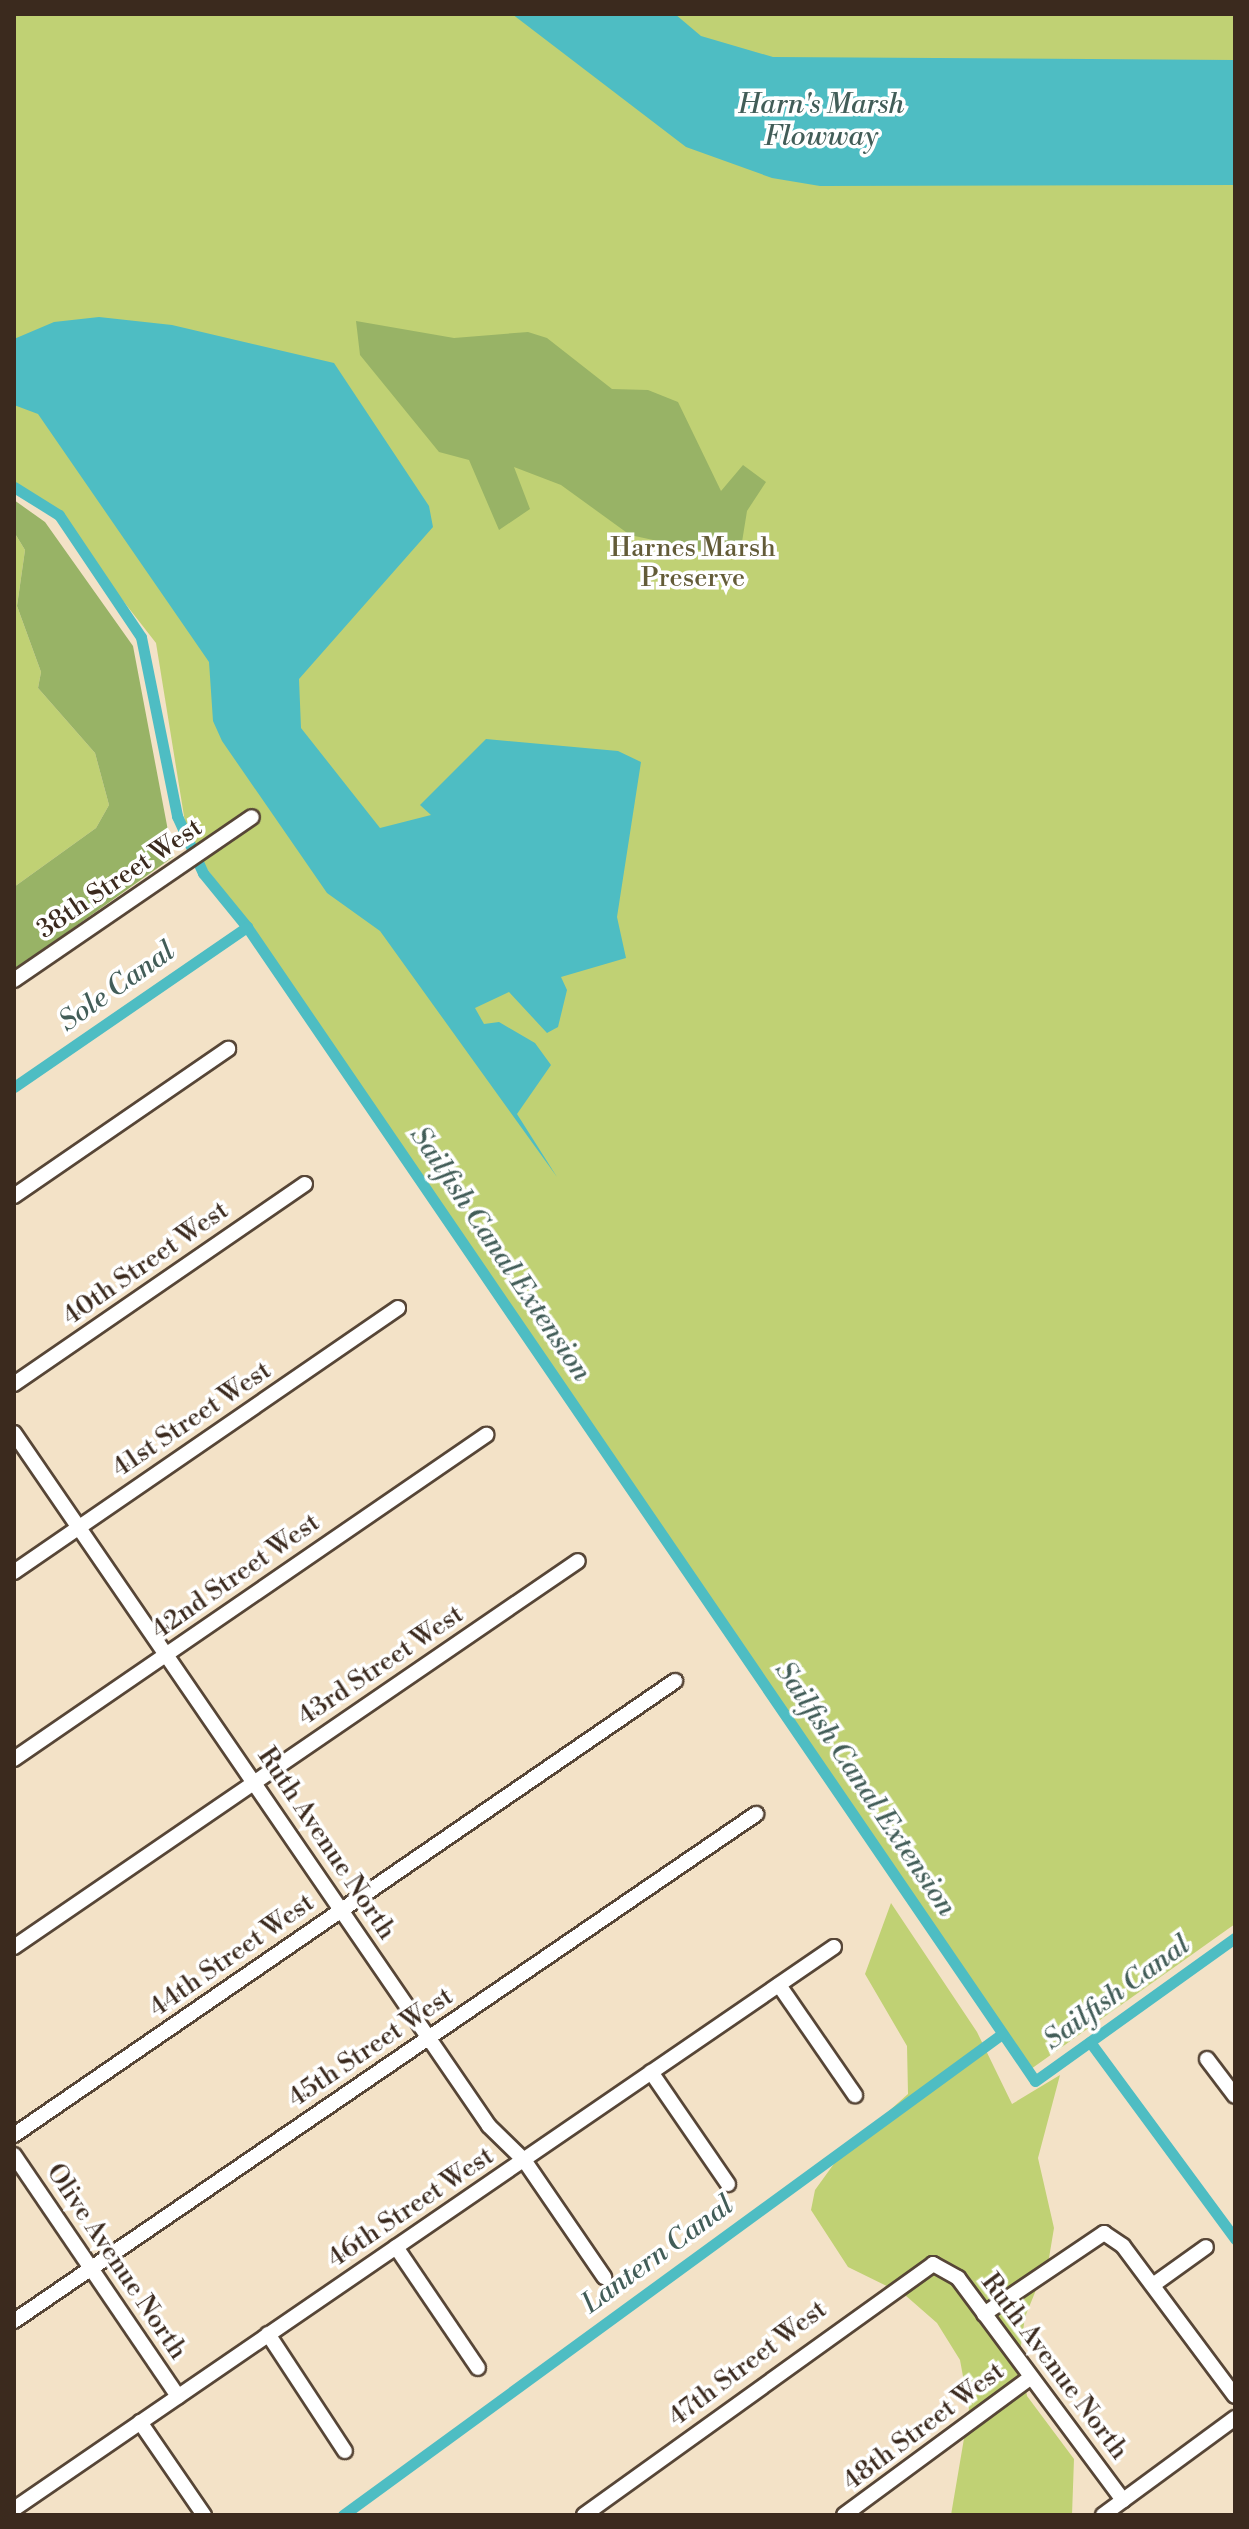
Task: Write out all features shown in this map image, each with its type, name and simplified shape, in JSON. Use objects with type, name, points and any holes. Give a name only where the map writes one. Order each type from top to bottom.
[{"type":"street","name":"38th Street West","points":[[14,980],[252,817]]},
{"type":"street","points":[[14,1196],[228,1049]]},
{"type":"street","name":"40th Street West","points":[[14,1384],[305,1184]]},
{"type":"street","name":"41st Street West","points":[[14,1572],[398,1308]]},
{"type":"street","name":"Ruth Avenue North","points":[[14,1433],[489,2126],[524,2160],[604,2277]]},
{"type":"street","name":"42nd Street West","points":[[14,1759],[486,1435]]},
{"type":"street","name":"43rd Street West","points":[[14,1947],[578,1561]]},
{"type":"street","name":"44th Street West","points":[[14,2135],[675,1681]]},
{"type":"street","name":"45th Street West","points":[[14,2321],[756,1814]]},
{"type":"street","name":"46th Street West","points":[[14,2509],[834,1947]]},
{"type":"street","points":[[779,1985],[855,2095]]},
{"type":"street","points":[[1207,2059],[1235,2096]]},
{"type":"street","points":[[651,2072],[728,2184]]},
{"type":"street","name":"Olive Avenue North","points":[[14,2155],[178,2396]]},
{"type":"street","points":[[984,2314],[1092,2235],[1115,2237],[1235,2396]]},
{"type":"street","points":[[396,2247],[478,2368]]},
{"type":"street","points":[[1153,2285],[1206,2247]]},
{"type":"street","name":"Ruth Avenue North","points":[[944,2266],[984,2314],[1123,2500]]},
{"type":"street","name":"47th Street West","points":[[584,2515],[911,2273],[944,2266]]},
{"type":"street","points":[[268,2334],[345,2451]]},
{"type":"street","name":"48th Street West","points":[[844,2515],[1031,2377]]},
{"type":"street","points":[[1103,2515],[1235,2418]]},
{"type":"street","points":[[140,2422],[204,2515]]},
{"type":"street","points":[[14,2509],[18,2515]]},
{"type":"green space","name":"Harnes Marsh Preserve","points":[[14,14],[1235,14],[1235,1924],[1031,2069],[188,841],[156,643],[56,515],[14,483]]},
{"type":"green space","points":[[356,321],[454,338],[528,332],[547,338],[612,389],[648,390],[678,402],[721,491],[743,465],[766,482],[747,511],[742,542],[718,554],[630,535],[561,485],[514,467],[530,509],[499,530],[469,460],[439,452],[360,355]]},
{"type":"green space","points":[[14,500],[45,522],[133,646],[173,857],[14,970],[14,887],[96,828],[109,805],[95,753],[38,688],[41,672],[17,606],[25,550],[14,532]]},
{"type":"green space","points":[[14,532],[25,550],[17,606],[41,672],[38,688],[95,753],[109,805],[96,828],[14,887]]},
{"type":"green space","points":[[891,1903],[977,2032],[1012,2104],[1060,2075],[1038,2158],[1054,2228],[1049,2258],[1025,2317],[1020,2352],[1027,2396],[1074,2459],[1072,2515],[951,2515],[969,2409],[960,2360],[937,2323],[905,2295],[848,2267],[811,2210],[815,2190],[841,2154],[908,2094],[907,2046],[865,1974]]},
{"type":"water","name":"Harn's Marsh Flowway","points":[[512,14],[675,14],[701,36],[773,57],[1235,60],[1235,185],[820,186],[772,178],[686,147]]},
{"type":"water","points":[[99,317],[172,325],[334,363],[429,506],[433,527],[299,679],[301,728],[380,828],[431,815],[420,805],[486,739],[618,751],[641,762],[617,917],[626,958],[561,977],[567,990],[558,1027],[547,1033],[509,992],[475,1008],[484,1024],[499,1022],[535,1043],[551,1065],[517,1114],[557,1177],[380,931],[327,893],[222,741],[213,721],[209,662],[38,414],[14,405],[14,339],[54,322]]},
{"type":"waterway","name":"Sailfish Canal Extension","points":[[14,487],[59,515],[141,637],[177,816],[203,873],[247,927],[1035,2081],[1235,1938]]},
{"type":"waterway","name":"Sole Canal","points":[[14,1087],[247,927]]},
{"type":"waterway","name":"Lantern Canal","points":[[343,2515],[1002,2034]]},
{"type":"waterway","name":"Sailfish Canal","points":[[1090,2042],[1235,2239]]}]
